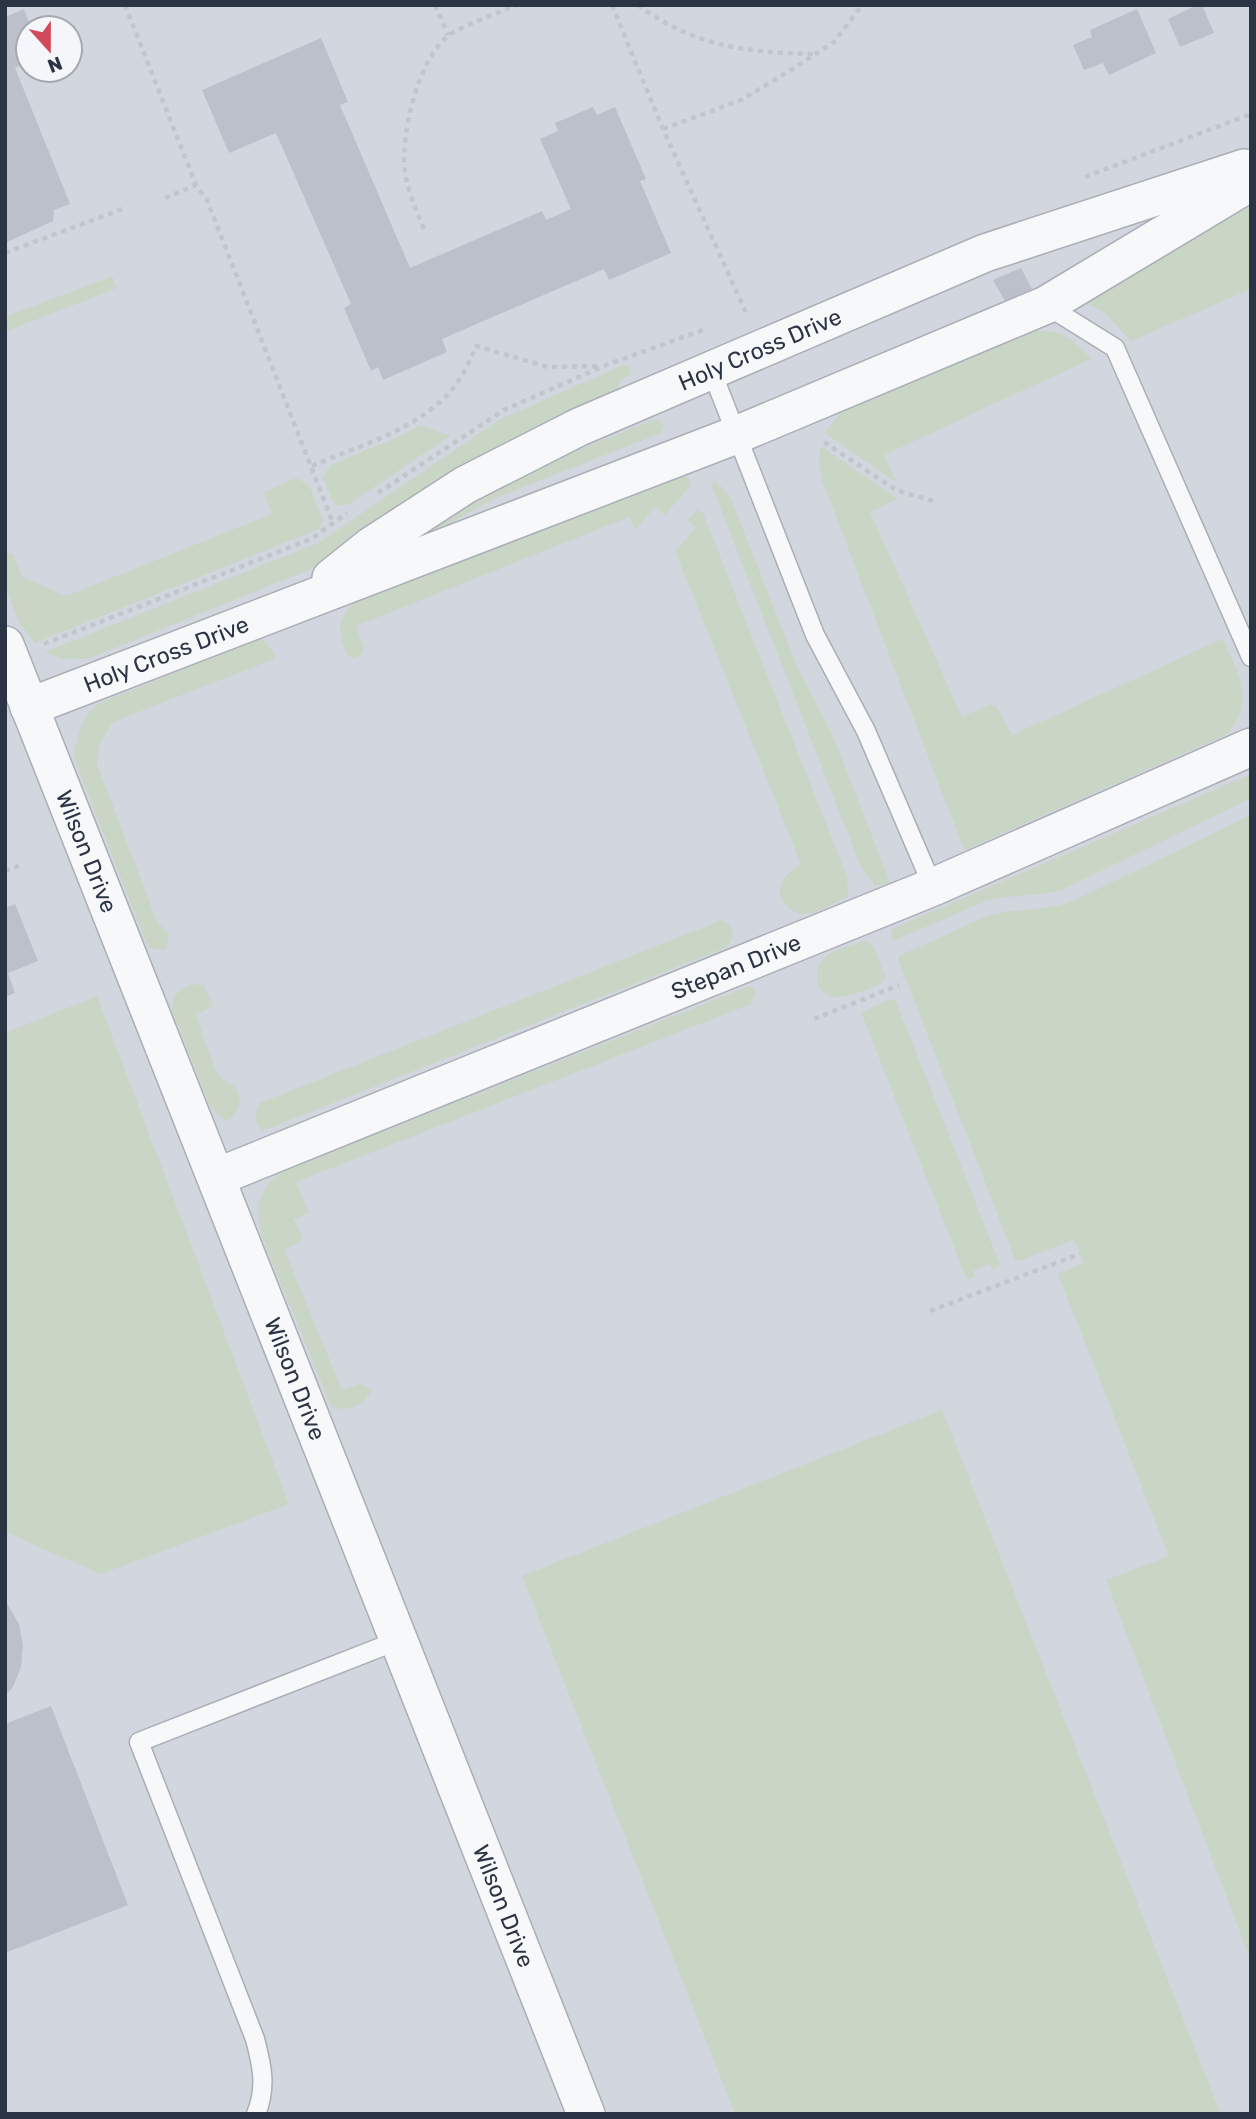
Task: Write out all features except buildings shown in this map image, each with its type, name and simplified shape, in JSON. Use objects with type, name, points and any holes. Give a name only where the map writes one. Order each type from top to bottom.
[{"type":"street","name":"Holy Cross Drive","points":[[303,601],[371,546],[465,485],[579,427],[985,253],[1251,166]]},
{"type":"street","name":"Holy Cross Drive","points":[[29,707],[736,435],[1046,305],[1251,182]]},
{"type":"street","name":"Wilson Drive","points":[[8,651],[586,2114]]},
{"type":"street","name":"Stepan Drive","points":[[217,1177],[933,887],[1251,747]]},
{"type":"lane","points":[[1046,305],[1115,348],[1180,489],[1218,585],[1251,657]]},
{"type":"lane","points":[[712,372],[814,635],[866,731],[933,887]]},
{"type":"lane","points":[[256,2114],[261,2101],[263,2072],[255,2039],[139,1742],[399,1640]]},
{"type":"path","points":[[125,5],[196,185],[207,201],[333,523]]},
{"type":"path","points":[[435,5],[448,35]]},
{"type":"path","points":[[424,229],[411,198],[405,170],[407,137],[418,83],[428,59],[448,35],[517,5]]},
{"type":"path","points":[[612,5],[663,129],[746,313],[768,347]]},
{"type":"path","points":[[638,5],[658,20],[685,34],[713,43],[774,53],[814,54]]},
{"type":"path","points":[[663,129],[741,100],[791,70],[834,42],[862,5]]},
{"type":"path","points":[[164,198],[196,185]]},
{"type":"path","points":[[5,253],[122,209]]},
{"type":"path","points":[[312,466],[409,425],[431,410],[450,392],[465,371],[476,346],[548,367],[606,365]]},
{"type":"path","points":[[368,500],[494,416],[559,386]]},
{"type":"path","points":[[824,442],[895,490],[933,501]]},
{"type":"path","points":[[8,651],[311,539],[356,507]]},
{"type":"path","points":[[5,871],[24,864]]},
{"type":"path","points":[[814,1019],[899,985]]},
{"type":"path","points":[[930,1311],[1080,1254]]},
{"type":"shaded area","points":[[5,5],[1251,5],[1251,2114],[5,2114]]},
{"type":"green space","points":[[1251,207],[1251,289],[1131,341],[1106,314],[1076,300],[1160,246]]},
{"type":"green space","points":[[112,276],[117,288],[5,332],[5,317]]},
{"type":"green space","points":[[1018,329],[1059,334],[1074,341],[1091,359],[884,455],[897,483],[825,433],[842,410]]},
{"type":"green space","points":[[623,365],[628,366],[631,374],[620,381],[615,400],[328,562],[88,659],[63,659],[45,652],[318,543],[499,420]]},
{"type":"green space","points":[[656,419],[663,423],[661,433],[493,499],[368,570],[489,485]]},
{"type":"green space","points":[[420,425],[450,436],[349,504],[337,506],[323,478],[330,465],[405,434]]},
{"type":"green space","points":[[821,446],[898,499],[870,512],[962,717],[990,704],[997,707],[1012,735],[1222,639],[1242,688],[1240,712],[1235,723],[1226,735],[964,850],[822,480],[819,465]]},
{"type":"green space","points":[[679,474],[689,478],[691,485],[665,515],[655,507],[635,530],[629,517],[356,626],[364,648],[361,655],[354,658],[347,655],[340,631],[342,618],[359,599]]},
{"type":"green space","points":[[296,478],[309,485],[323,520],[319,529],[35,643],[20,624],[5,587],[5,552],[13,554],[22,577],[66,596],[272,514],[264,492]]},
{"type":"green space","points":[[713,481],[720,485],[731,499],[797,666],[832,734],[890,882],[875,887],[861,867],[712,487]]},
{"type":"green space","points":[[697,510],[703,513],[847,877],[848,897],[811,913],[800,914],[790,909],[781,895],[781,884],[801,864],[675,551],[696,528],[687,520]]},
{"type":"green space","points":[[261,638],[275,654],[274,659],[113,722],[100,743],[97,764],[157,922],[169,934],[166,950],[150,948],[77,766],[74,753],[81,726],[89,712],[100,703]]},
{"type":"green space","points":[[1251,774],[1251,798],[1064,889],[986,901],[895,940],[891,939],[892,929]]},
{"type":"green space","points":[[1251,815],[1251,1961],[1106,1580],[1169,1556],[1058,1274],[1084,1263],[1074,1240],[1019,1261],[1015,1259],[898,959],[899,956],[985,917],[1073,901]]},
{"type":"green space","points":[[722,920],[733,932],[727,947],[270,1128],[262,1130],[257,1124],[256,1114],[260,1103]]},
{"type":"green space","points":[[865,940],[873,946],[885,976],[882,983],[854,994],[834,997],[826,995],[820,989],[817,978],[821,962],[833,952]]},
{"type":"green space","points":[[192,984],[204,986],[213,1006],[196,1015],[215,1067],[220,1076],[238,1093],[240,1102],[237,1111],[227,1121],[211,1108],[172,1010],[177,994]]},
{"type":"green space","points":[[747,987],[753,987],[756,993],[751,1004],[296,1182],[309,1213],[294,1219],[302,1238],[299,1243],[284,1249],[342,1390],[361,1384],[372,1390],[364,1400],[349,1408],[331,1406],[262,1237],[258,1204],[273,1178],[288,1169]]},
{"type":"green space","points":[[97,996],[289,1504],[101,1574],[5,1532],[5,1033]]},
{"type":"green space","points":[[890,999],[896,1001],[999,1262],[999,1266],[993,1270],[990,1264],[973,1271],[975,1277],[967,1280],[861,1012]]},
{"type":"green space","points":[[942,1410],[1221,2114],[735,2114],[522,1576]]}]
